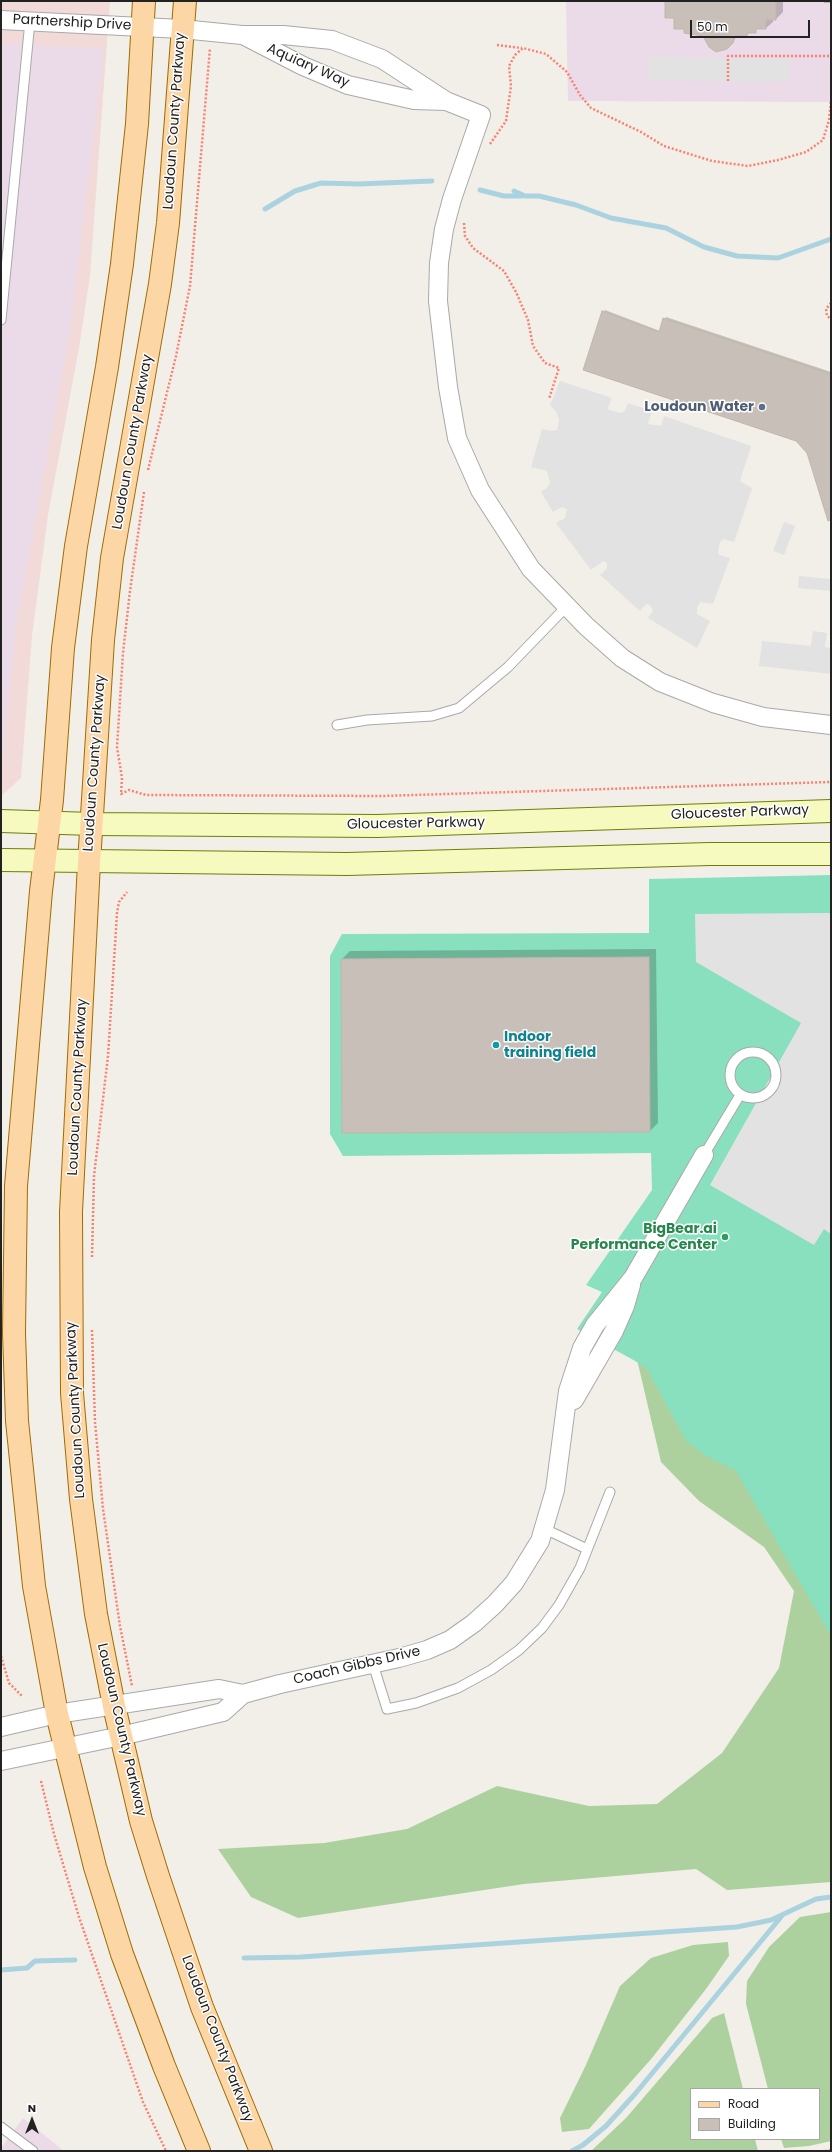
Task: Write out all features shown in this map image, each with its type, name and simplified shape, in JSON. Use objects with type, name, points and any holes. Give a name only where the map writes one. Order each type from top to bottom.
[{"type":"main road","points":[[144,1],[137,124],[122,264],[69,593],[63,648],[46,861],[41,891],[16,1186],[14,1333],[17,1421],[34,1586],[57,1714],[96,1867],[125,1961],[164,2066],[199,2151]]},
{"type":"main road","name":"Loudoun County Parkway","points":[[184,1],[168,223],[160,284],[130,455],[108,593],[103,640],[89,862],[71,1212],[72,1393],[80,1499],[96,1614],[121,1736],[156,1870],[202,2007],[261,2151]]},
{"type":"main road","name":"Gloucester Parkway","points":[[1,821],[92,824],[377,826],[831,811]]},
{"type":"main road","points":[[1,860],[347,864],[710,854],[831,854]]},
{"type":"street","name":"Partnership Drive","points":[[1,20],[142,26]]},
{"type":"street","name":"Aquiary Way","points":[[142,26],[242,35],[283,35],[332,40],[382,59],[446,101],[481,115],[452,199],[444,230],[439,263],[438,301],[448,387],[458,438],[480,490],[531,569],[567,606]]},
{"type":"street","name":"Aquiary Way","points":[[242,35],[303,66],[348,85],[414,100],[446,101]]},
{"type":"street","points":[[567,606],[622,658],[660,682],[713,703],[763,717],[831,725]]},
{"type":"street","name":"Coach Gibbs Drive","points":[[1,1761],[121,1736],[223,1712],[243,1694],[427,1650],[450,1640],[474,1623],[495,1604],[514,1583],[528,1564],[545,1529],[555,1490],[564,1418],[582,1383],[614,1331],[625,1306],[633,1278],[704,1155]]},
{"type":"street","name":"Coach Gibbs Drive","points":[[1,1727],[57,1714],[219,1689],[243,1694]]},
{"type":"lane","points":[[1,320],[30,21]]},
{"type":"lane","points":[[337,726],[367,720],[432,716],[459,708],[508,667],[567,606]]},
{"type":"lane","points":[[754,1052],[762,1054],[771,1062],[775,1069],[775,1081],[772,1088],[764,1095],[757,1098],[748,1098],[740,1095],[731,1082],[732,1066],[744,1054],[754,1052]]},
{"type":"lane","points":[[704,1155],[740,1095]]},
{"type":"lane","points":[[373,1664],[387,1709],[416,1703],[458,1688],[491,1670],[519,1650],[542,1628],[559,1606],[580,1568],[610,1492]]},
{"type":"lane","points":[[545,1529],[587,1549]]},
{"type":"lane","points":[[1,2127],[33,2151]]},
{"type":"path","points":[[147,476],[176,356],[190,286],[212,32]]},
{"type":"path","points":[[497,44],[523,48],[546,54],[567,72],[580,95],[591,108],[641,132],[664,146],[712,161],[748,166],[778,160],[806,152],[823,140],[829,120],[831,100]]},
{"type":"path","points":[[489,145],[506,121],[511,86],[509,66],[515,55],[523,48]]},
{"type":"path","points":[[728,81],[728,56],[831,56]]},
{"type":"path","points":[[465,216],[465,236],[474,248],[504,271],[516,292],[528,320],[533,346],[546,363],[559,368],[549,399]]},
{"type":"path","points":[[831,303],[826,309],[827,316],[831,320]]},
{"type":"path","points":[[144,491],[123,653],[118,747],[122,778],[121,794],[129,790],[146,796],[383,796],[831,782]]},
{"type":"path","points":[[92,1261],[94,1176],[108,1056],[117,913],[119,902],[127,892]]},
{"type":"path","points":[[92,1329],[96,1422],[103,1509],[120,1626],[136,1703]]},
{"type":"path","points":[[1,1656],[9,1684],[22,1696]]},
{"type":"path","points":[[41,1781],[54,1834],[84,1931],[143,2102],[166,2151]]},
{"type":"path","points":[[825,2151],[831,2150]]},
{"type":"shaded area","points":[[1,1],[110,1],[90,276],[79,348],[48,515],[32,636],[21,778],[1,796]]},
{"type":"shaded area","points":[[566,1],[831,1],[831,102],[568,101]]},
{"type":"shaded area","points":[[1,43],[104,49],[71,324],[17,622],[1,769]]},
{"type":"shaded area","points":[[649,57],[790,59],[789,82],[649,80]]},
{"type":"shaded area","points":[[560,381],[612,398],[608,408],[609,410],[620,413],[624,412],[628,403],[652,411],[648,424],[661,426],[664,416],[751,446],[740,481],[752,488],[734,542],[724,539],[720,542],[718,551],[719,555],[730,558],[713,604],[700,602],[697,608],[697,614],[710,621],[697,648],[648,618],[653,611],[650,605],[646,604],[640,611],[600,575],[607,568],[607,563],[603,561],[591,570],[556,523],[565,518],[567,509],[562,507],[553,512],[541,492],[547,488],[550,483],[547,471],[531,467],[542,429],[552,431],[557,430],[559,421],[557,413],[550,405]]},
{"type":"shaded area","points":[[784,522],[795,526],[784,555],[773,551]]},
{"type":"shaded area","points":[[799,576],[831,579],[831,591],[798,588]]},
{"type":"shaded area","points":[[813,631],[827,633],[825,647],[831,648],[831,674],[759,666],[762,641],[811,646]]},
{"type":"shaded area","points":[[695,914],[831,914],[831,1234],[824,1229],[814,1245],[710,1185],[801,1023],[696,962]]},
{"type":"shaded area","points":[[23,2118],[64,2151],[1,2151],[1,2148]]},
{"type":"green space","name":"BigBear.ai Performance Center","points":[[831,875],[831,1636],[736,1471],[706,1456],[686,1441],[646,1367],[577,1329],[602,1292],[586,1285],[652,1190],[651,1153],[343,1156],[330,1134],[330,956],[342,934],[649,933],[649,879]]},
{"type":"green space","points":[[635,1351],[831,1433],[831,1882],[727,1890],[696,1869],[524,1884],[298,1918],[251,1897],[218,1849],[324,1843],[407,1829],[497,1786],[589,1806],[657,1804],[722,1753],[779,1668],[794,1591],[764,1547],[699,1501],[661,1462]]},
{"type":"green space","points":[[831,1912],[831,2141],[809,2146],[784,2148],[781,2140],[820,2140],[820,2088],[768,2088],[746,2004],[747,1981],[769,1947],[800,1917]]},
{"type":"green space","points":[[728,1942],[729,1956],[706,1989],[652,2058],[589,2129],[562,2132],[560,2118],[585,2067],[620,1986],[651,1958],[693,1945]]},
{"type":"green space","points":[[724,2013],[743,2088],[690,2088],[690,2140],[755,2140],[758,2151],[591,2151],[626,2118],[712,2018]]},
{"type":"building","points":[[665,1],[776,1],[776,20],[766,20],[766,29],[756,29],[756,33],[747,33],[747,36],[735,36],[733,43],[727,49],[716,52],[709,47],[703,36],[684,33],[684,29],[674,29],[674,18],[665,18]]},
{"type":"building","name":"Loudoun Water","points":[[602,311],[659,332],[663,318],[831,374],[831,520],[828,521],[807,453],[796,441],[583,370]]},
{"type":"building","name":"Indoor training field","points":[[649,957],[650,1132],[342,1133],[341,959]]},
{"type":"waterway","points":[[265,209],[295,191],[321,183],[359,184],[432,181]]},
{"type":"waterway","points":[[480,190],[504,196],[522,196]]},
{"type":"waterway","points":[[514,191],[525,196],[539,196],[576,205],[611,218],[666,228],[704,247],[737,256],[778,258],[831,239]]},
{"type":"waterway","points":[[244,1958],[301,1957],[737,1927],[771,1920],[816,1899],[831,1897]]},
{"type":"waterway","points":[[572,2151],[583,2145],[606,2126],[635,2094],[781,1917]]},
{"type":"waterway","points":[[1,1970],[27,1968],[35,1961],[75,1960]]},
{"type":"place","name":"Loudoun Water","points":[[762,407]]},
{"type":"place","name":"Indoor training field","points":[[496,1045]]},
{"type":"place","name":"BigBear.ai Performance Center","points":[[725,1237]]}]
